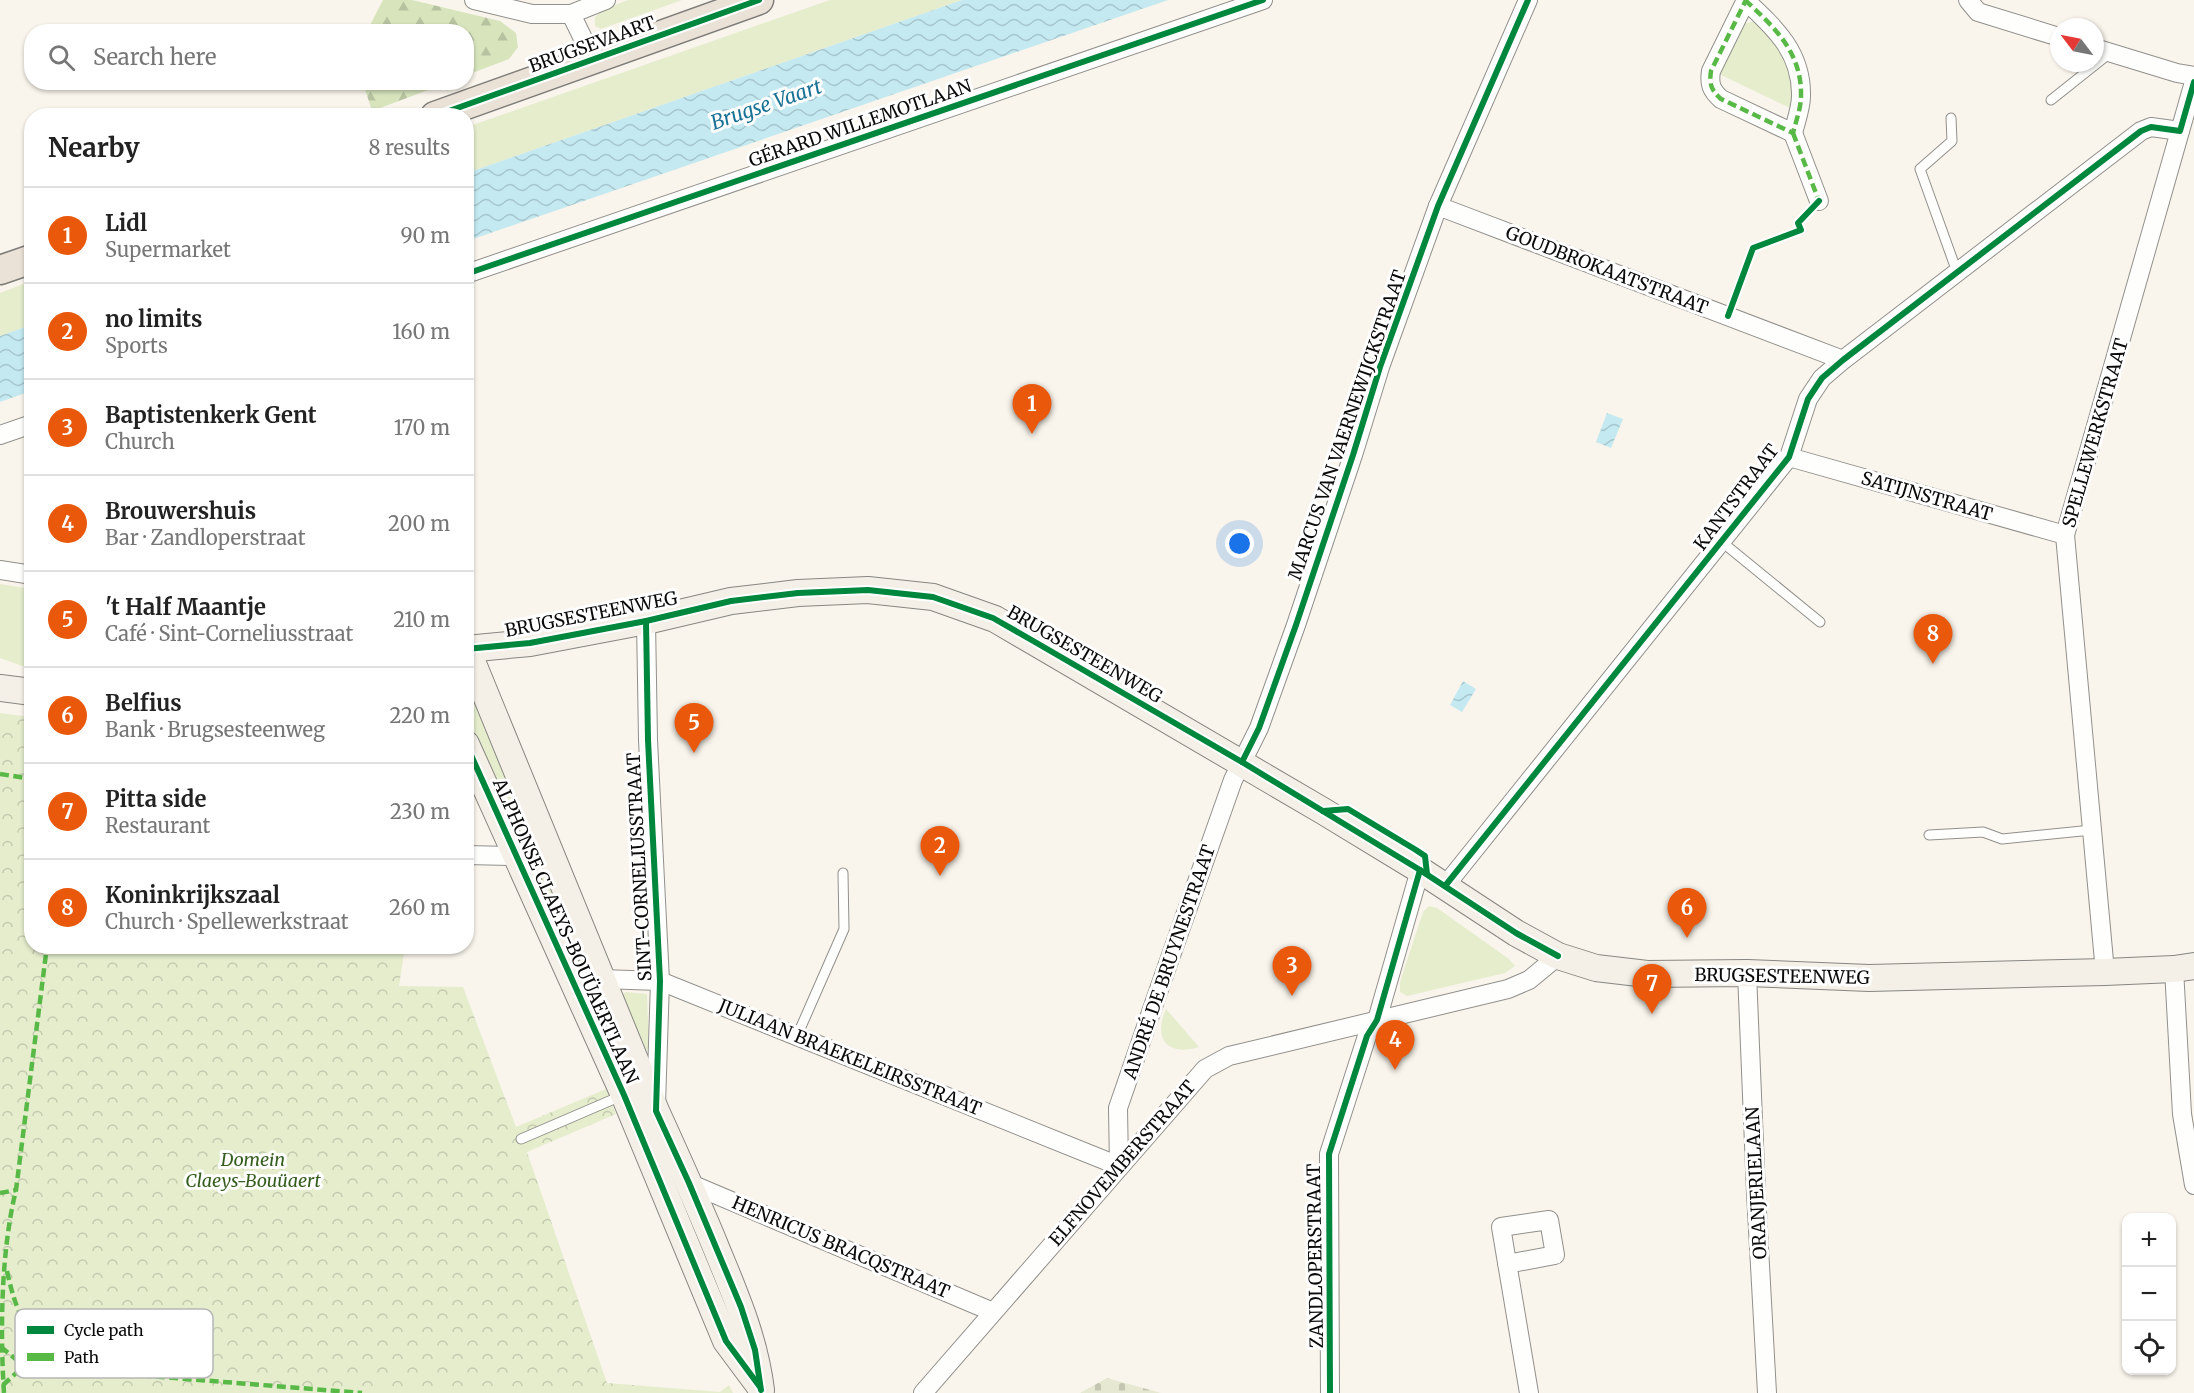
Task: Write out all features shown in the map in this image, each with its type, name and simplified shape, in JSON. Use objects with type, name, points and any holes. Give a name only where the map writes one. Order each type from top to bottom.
[{"type":"main road","name":"BRUGSEVAART","points":[[457,108],[759,0]]},
{"type":"main road","points":[[0,270],[24,262]]},
{"type":"street","points":[[474,0],[532,14],[571,14],[606,0]]},
{"type":"street","name":"GÉRARD WILLEMOTLAAN","points":[[474,271],[1263,0]]},
{"type":"street","name":"MARCUS VAN VAERNEWIJCKSTRAAT","points":[[1242,762],[1258,728],[1296,625],[1380,367],[1438,206],[1528,0]]},
{"type":"street","points":[[1793,133],[1721,99],[1713,91],[1710,82],[1711,71],[1746,0],[1772,24],[1788,45],[1797,69],[1801,96],[1793,133],[1819,201]]},
{"type":"street","points":[[1976,4],[2050,33]]},
{"type":"street","points":[[571,14],[593,59]]},
{"type":"street","points":[[2104,51],[2177,74],[2194,76]]},
{"type":"street","name":"SPELLEWERKSTRAAT","points":[[2105,972],[2066,535],[2194,82]]},
{"type":"street","name":"KANTSTRAAT","points":[[1445,886],[1789,457],[1808,399],[1822,378],[2141,130],[2151,127],[2180,131]]},
{"type":"street","name":"GOUDBROKAATSTRAAT","points":[[1438,206],[1843,360]]},
{"type":"street","points":[[0,435],[24,427]]},
{"type":"street","name":"SATIJNSTRAAT","points":[[1789,457],[2066,535]]},
{"type":"street","points":[[0,570],[24,574]]},
{"type":"street","name":"BRUGSESTEENWEG","points":[[474,648],[530,643],[646,621],[730,601],[798,593],[868,590],[933,597],[993,618],[1242,762],[1420,870],[1516,933],[1558,956],[1596,968],[1647,974],[1747,973],[1869,978],[2105,972],[2184,967]]},
{"type":"street","name":"SINT-CORNELIUSSTRAAT","points":[[646,621],[649,752],[660,981],[656,1111]]},
{"type":"street","name":"ALPHONSE CLAEYS-BOUÜAERTLAAN","points":[[474,666],[656,1111],[741,1307],[755,1350],[762,1391]]},
{"type":"street","points":[[0,688],[24,691]]},
{"type":"street","name":"ALPHONSE CLAEYS-BOUÜAERTLAAN","points":[[474,762],[624,1095],[726,1341],[762,1391]]},
{"type":"street","name":"ANDRÉ DE BRUYNESTRAAT","points":[[1119,1166],[1118,1108],[1233,780],[1242,762]]},
{"type":"street","points":[[474,855],[515,856],[546,844]]},
{"type":"street","name":"ZANDLOPERSTRAAT","points":[[1330,1393],[1329,1154],[1367,1036],[1377,1020],[1420,870]]},
{"type":"street","name":"ELFNOVEMBERSTRAAT","points":[[923,1393],[1205,1069],[1230,1056],[1508,988],[1529,980],[1558,956]]},
{"type":"street","points":[[2184,967],[2182,1114],[2194,1185]]},
{"type":"street","name":"ORANJERIELAAN","points":[[1747,973],[1767,1393]]},
{"type":"street","name":"JULIAAN BRAEKELEIRSSTRAAT","points":[[574,983],[602,979],[660,981],[1119,1166]]},
{"type":"street","name":"HENRICUS BRACQSTRAAT","points":[[654,1171],[689,1183],[993,1312]]},
{"type":"street","points":[[1507,1264],[1529,1393]]},
{"type":"lane","points":[[2051,100],[2081,72]]},
{"type":"lane","points":[[1951,118],[1952,141],[1920,169],[1957,272]]},
{"type":"lane","points":[[1722,542],[1820,622]]},
{"type":"lane","points":[[1929,835],[1983,832],[2002,839],[2092,830]]},
{"type":"lane","points":[[797,1036],[844,929],[843,873]]},
{"type":"lane","points":[[521,1139],[624,1095]]},
{"type":"green space","points":[[383,0],[412,0],[500,21],[516,33],[518,47],[509,59],[474,72],[474,24],[371,24]]},
{"type":"green space","points":[[628,0],[682,0],[601,29],[595,26],[595,17],[603,10]]},
{"type":"green space","points":[[830,0],[962,0],[474,171],[474,125]]},
{"type":"green space","points":[[1755,21],[1771,31],[1790,69],[1794,92],[1792,109],[1717,73],[1740,25]]},
{"type":"green space","points":[[365,90],[428,90],[380,108],[371,108]]},
{"type":"green space","points":[[24,284],[24,327],[0,336],[0,293]]},
{"type":"green space","points":[[0,584],[24,588],[24,666],[0,658]]},
{"type":"green space","points":[[474,700],[526,825],[519,829],[513,827],[474,741]]},
{"type":"green space","name":"Domein Claeys-Bouüaert","points":[[0,713],[24,716],[24,954],[404,954],[399,986],[463,987],[516,1127],[606,1089],[616,1114],[527,1152],[607,1383],[720,1392],[729,1385],[733,1393],[0,1393]]},
{"type":"green space","points":[[544,870],[586,972],[582,974],[536,876]]},
{"type":"green space","points":[[1429,906],[1437,908],[1509,959],[1515,966],[1505,973],[1407,996],[1400,992],[1400,982],[1423,912]]},
{"type":"green space","points":[[626,992],[647,994],[649,1047],[647,1050],[644,1049],[621,995]]},
{"type":"green space","points":[[1166,1009],[1199,1047],[1179,1050],[1166,1043],[1161,1029]]},
{"type":"green space","points":[[1107,1378],[1161,1393],[1080,1393]]},
{"type":"water","name":"Brugse Vaart","points":[[962,0],[1168,0],[474,239],[474,171]]},
{"type":"water","points":[[24,327],[24,393],[0,402],[0,336]]},
{"type":"water","points":[[1607,413],[1623,419],[1611,448],[1596,442]]},
{"type":"water","points":[[1463,681],[1476,689],[1462,712],[1450,705]]},
{"type":"marked path","points":[[1745,0],[1756,10],[1776,31],[1797,66],[1801,101],[1793,133],[1721,99],[1712,86],[1711,71],[1746,0]]},
{"type":"marked path","points":[[1793,133],[1819,201]]},
{"type":"marked path","points":[[0,774],[24,778]]},
{"type":"marked path","points":[[4,1393],[2,1318],[7,1239],[16,1190],[46,954]]},
{"type":"marked path","points":[[0,1193],[16,1190]]},
{"type":"marked path","points":[[7,1271],[18,1309]]},
{"type":"marked path","points":[[1,1347],[15,1359]]},
{"type":"marked path","points":[[3,1385],[15,1374]]},
{"type":"marked path","points":[[174,1378],[362,1393]]},
{"type":"cycle path","points":[[457,108],[759,0]]},
{"type":"cycle path","points":[[474,271],[1263,0]]},
{"type":"cycle path","points":[[1242,762],[1259,728],[1296,625],[1380,367],[1438,206],[1528,0]]},
{"type":"cycle path","points":[[1445,886],[1789,457],[1808,399],[1822,378],[2141,131],[2151,127],[2180,131],[2194,82]]},
{"type":"cycle path","points":[[1728,316],[1753,248],[1801,230],[1798,223],[1819,201]]},
{"type":"cycle path","points":[[474,648],[530,643],[646,621],[731,601],[798,593],[868,590],[933,597],[993,618],[1035,642],[1242,762],[1420,870],[1516,933],[1558,956]]},
{"type":"cycle path","points":[[646,621],[648,740],[660,981],[656,1111],[741,1307],[755,1350],[761,1390]]},
{"type":"cycle path","points":[[474,762],[624,1095],[726,1341],[760,1387]]},
{"type":"cycle path","points":[[1323,811],[1348,809],[1416,850],[1425,856],[1427,874]]},
{"type":"cycle path","points":[[1330,1393],[1329,1154],[1367,1036],[1377,1020],[1420,870]]},
{"type":"place","name":"Lidl","points":[[1032,434]]},
{"type":"place","name":"Koninkrijkszaal","points":[[1933,664]]},
{"type":"place","name":"'t Half Maantje","points":[[694,753]]},
{"type":"place","name":"no limits","points":[[940,876]]},
{"type":"place","name":"Belfius","points":[[1687,938]]},
{"type":"place","name":"Baptistenkerk Gent","points":[[1292,996]]},
{"type":"place","name":"Pitta side","points":[[1652,1014]]},
{"type":"place","name":"Brouwershuis","points":[[1395,1070]]}]
